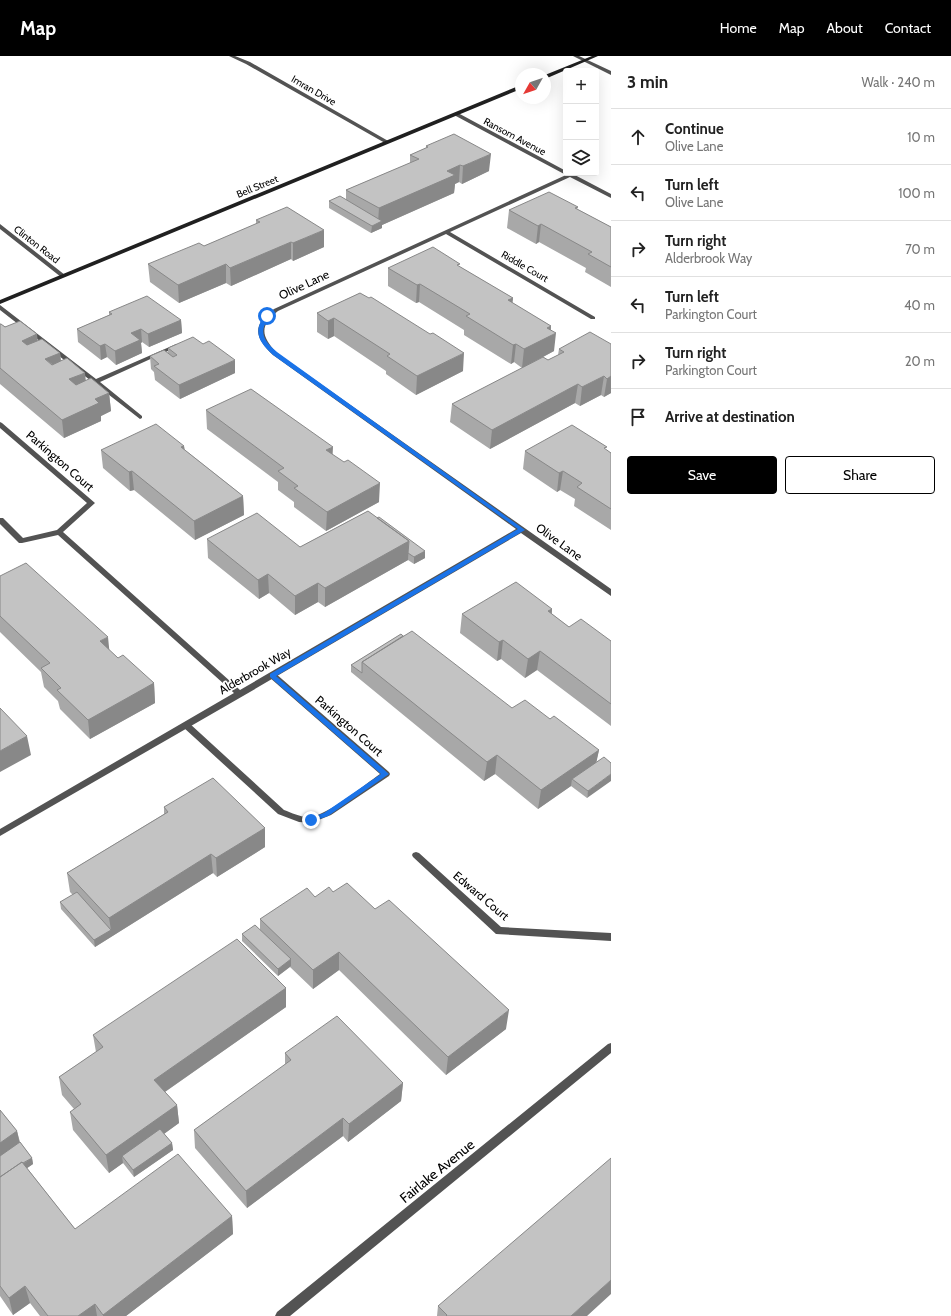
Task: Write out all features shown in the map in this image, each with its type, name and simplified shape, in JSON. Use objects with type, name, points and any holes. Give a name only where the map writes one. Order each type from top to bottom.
[{"type":"street","name":"Imran Drive","points":[[231,56],[248,63],[387,142]]},
{"type":"street","points":[[575,56],[611,73]]},
{"type":"street","points":[[551,75],[596,56]]},
{"type":"street","name":"Bell Street","points":[[0,302],[515,89]]},
{"type":"street","name":"Ransom Avenue","points":[[456,114],[563,172]]},
{"type":"street","name":"Olive Lane","points":[[563,176],[446,232],[276,310],[267,316],[262,323],[260,330],[261,338],[266,346],[275,354],[611,593]]},
{"type":"street","name":"Ransom Avenue","points":[[571,176],[611,196]]},
{"type":"street","name":"Clinton Road","points":[[0,226],[63,276]]},
{"type":"street","name":"Riddle Court","points":[[446,232],[593,318]]},
{"type":"street","points":[[0,307],[140,417]]},
{"type":"street","points":[[95,382],[176,346]]},
{"type":"street","name":"Parkington Court","points":[[0,424],[91,503],[59,532],[22,541],[0,520]]},
{"type":"street","name":"Alderbrook Way","points":[[0,833],[522,530]]},
{"type":"street","points":[[59,532],[240,694]]},
{"type":"street","name":"Parkington Court","points":[[186,725],[281,812],[298,819],[311,820],[326,814],[386,774],[272,675]]},
{"type":"street","name":"Edward Court","points":[[416,855],[499,931],[611,937]]},
{"type":"street","name":"Fairlake Avenue","points":[[281,1316],[611,1048]]},
{"type":"building","points":[[454,134],[491,154],[447,171],[455,175],[379,208],[346,190],[419,159],[410,155],[428,147],[426,146]]},
{"type":"building","points":[[549,192],[611,227],[611,267],[588,254],[592,252],[541,224],[538,226],[509,210]]},
{"type":"building","points":[[340,196],[382,221],[372,226],[329,201]]},
{"type":"building","points":[[287,207],[324,230],[293,243],[291,242],[230,268],[226,264],[178,285],[148,264],[199,243],[204,246],[260,222],[256,220]]},
{"type":"building","points":[[433,247],[460,264],[457,265],[513,298],[508,300],[551,326],[547,328],[556,333],[524,349],[516,344],[513,345],[466,316],[470,314],[420,284],[417,285],[388,268]]},
{"type":"building","points":[[360,293],[369,298],[371,297],[430,334],[433,333],[464,353],[417,376],[387,356],[390,354],[334,318],[328,321],[317,313]]},
{"type":"building","points":[[147,296],[181,320],[148,334],[141,329],[131,333],[140,340],[115,351],[105,344],[100,346],[77,329],[112,314],[109,312]]},
{"type":"building","points":[[20,321],[37,334],[22,341],[27,345],[42,339],[60,353],[45,359],[52,365],[67,358],[85,373],[69,379],[76,385],[91,378],[109,393],[95,399],[99,403],[62,420],[0,368],[0,324],[5,327]]},
{"type":"building","points":[[590,332],[611,344],[611,376],[607,379],[604,376],[582,387],[578,384],[492,430],[452,404],[543,357],[548,360],[564,352],[559,349]]},
{"type":"building","points":[[193,337],[203,344],[209,341],[235,360],[179,385],[154,366],[159,364],[150,356],[164,350],[173,357],[177,355],[168,348]]},
{"type":"building","points":[[251,389],[333,447],[326,450],[344,462],[348,460],[380,483],[327,512],[294,488],[298,486],[278,471],[284,468],[206,410]]},
{"type":"building","points":[[156,424],[184,446],[181,447],[243,496],[194,521],[132,471],[129,472],[101,450]]},
{"type":"building","points":[[572,425],[607,447],[604,448],[611,453],[611,509],[577,487],[582,483],[563,471],[559,473],[525,451]]},
{"type":"building","points":[[368,511],[409,541],[325,588],[318,583],[295,596],[268,574],[258,580],[207,539],[257,513],[300,547]]},
{"type":"building","points":[[379,517],[425,551],[414,557],[408,553],[409,541],[377,518]]},
{"type":"building","points":[[26,563],[108,637],[100,641],[118,658],[123,655],[154,683],[88,720],[57,690],[61,688],[41,668],[50,663],[0,616],[0,576]]},
{"type":"building","points":[[516,582],[552,609],[548,611],[569,627],[581,619],[611,641],[611,704],[540,651],[528,659],[503,640],[499,642],[462,614]]},
{"type":"building","points":[[412,631],[512,708],[525,700],[550,719],[554,716],[599,750],[541,790],[497,755],[487,762],[362,662]]},
{"type":"building","points":[[401,634],[403,636],[362,662],[362,673],[351,665]]},
{"type":"building","points":[[0,708],[27,736],[0,751]]},
{"type":"building","points":[[604,757],[611,763],[611,774],[588,791],[572,779]]},
{"type":"building","points":[[213,778],[265,828],[216,858],[211,854],[109,918],[67,873],[168,812],[164,807]]},
{"type":"building","points":[[347,883],[375,909],[389,900],[509,1010],[448,1057],[339,952],[313,970],[260,919],[307,888],[315,897],[329,887],[333,892]]},
{"type":"building","points":[[77,892],[111,930],[94,940],[60,902]]},
{"type":"building","points":[[255,925],[291,959],[278,969],[242,934]]},
{"type":"building","points":[[237,939],[286,988],[154,1080],[177,1105],[106,1155],[70,1112],[81,1104],[59,1077],[103,1047],[93,1035]]},
{"type":"building","points":[[337,1016],[403,1083],[349,1124],[343,1118],[246,1191],[194,1130],[291,1060],[285,1053]]},
{"type":"building","points":[[0,1110],[17,1131],[0,1143]]},
{"type":"building","points":[[160,1129],[172,1143],[133,1170],[122,1156]]},
{"type":"building","points":[[20,1142],[32,1158],[23,1163],[22,1162],[0,1177],[0,1156]]},
{"type":"building","points":[[178,1154],[232,1216],[103,1315],[95,1304],[78,1316],[48,1316],[25,1286],[9,1298],[0,1286],[0,1177],[22,1162],[75,1229]]},
{"type":"building","points":[[611,1158],[611,1280],[571,1316],[446,1316],[447,1315],[438,1306]]},
{"type":"route","points":[[267,316],[262,323],[260,330],[261,338],[266,346],[275,354],[522,530],[272,675],[386,774],[326,814],[311,820]]}]
